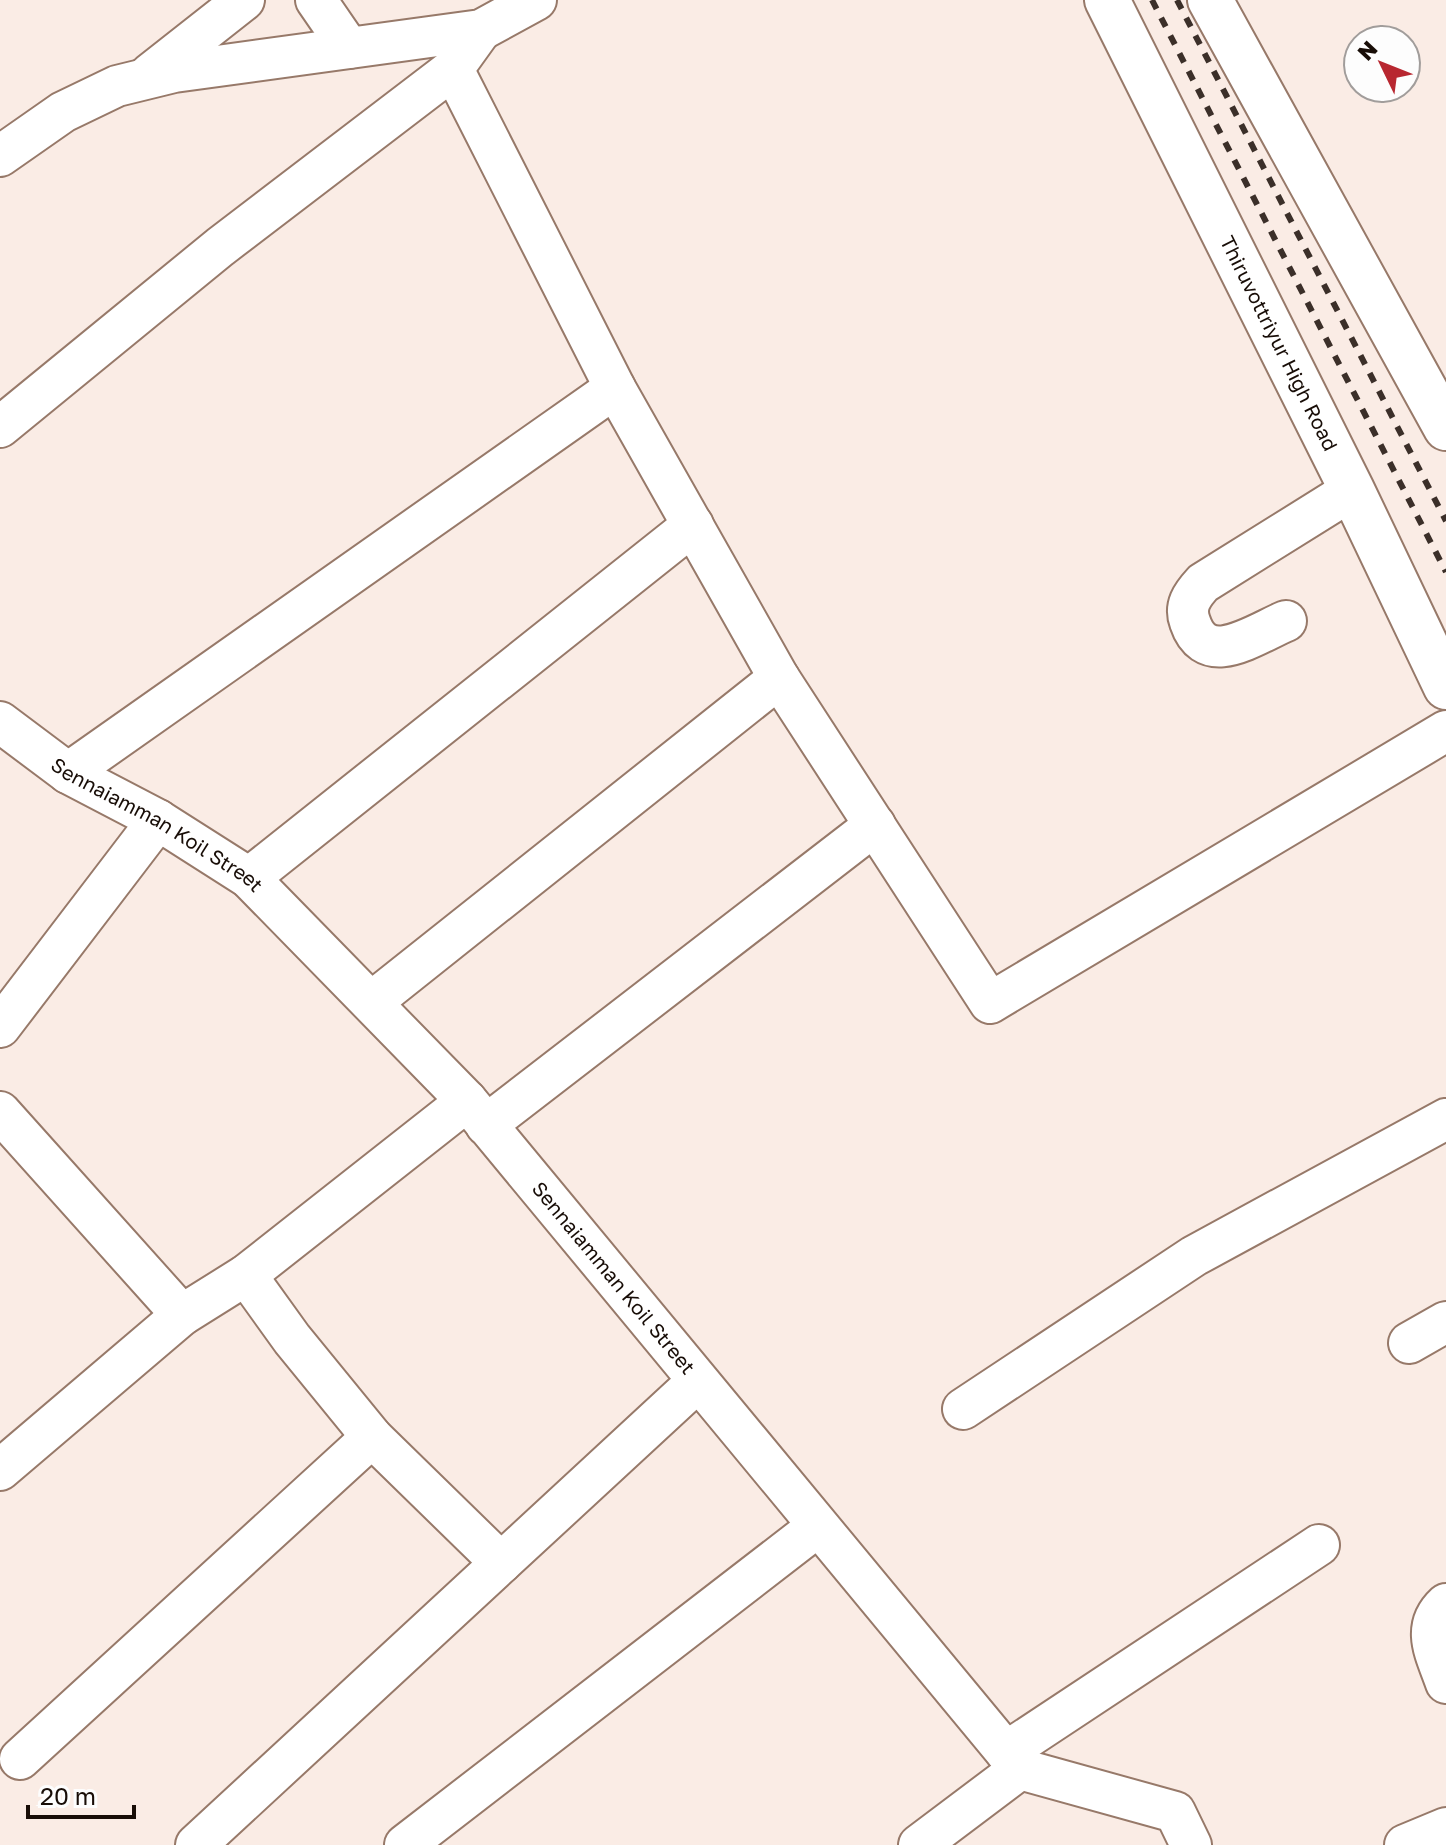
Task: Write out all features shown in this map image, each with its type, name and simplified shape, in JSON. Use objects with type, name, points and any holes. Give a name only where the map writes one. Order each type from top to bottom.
[{"type":"main road","name":"Thiruvottriyur High Road","points":[[1107,0],[1352,490],[1446,687]]},
{"type":"main road","points":[[1210,0],[1446,428]]},
{"type":"street","points":[[142,80],[244,0]]},
{"type":"street","points":[[316,0],[349,48]]},
{"type":"street","points":[[0,156],[63,112],[117,86],[481,30],[536,0]]},
{"type":"street","points":[[0,427],[220,247],[453,69],[481,30]]},
{"type":"street","points":[[453,69],[615,388],[779,678],[990,1003],[1446,731]]},
{"type":"street","points":[[68,773],[615,388]]},
{"type":"street","points":[[1286,621],[1217,649],[1205,647],[1196,638],[1187,612],[1192,595],[1203,583],[1352,490]]},
{"type":"street","points":[[249,878],[693,525]]},
{"type":"street","points":[[373,1001],[779,678]]},
{"type":"street","name":"Sennaiamman Koil Street","points":[[0,722],[68,773],[158,820],[249,878],[373,1001],[476,1113],[1013,1760]]},
{"type":"street","points":[[0,1027],[158,820]]},
{"type":"street","points":[[6,1453],[182,1315],[246,1275],[476,1113],[875,825]]},
{"type":"street","points":[[0,1112],[182,1315]]},
{"type":"street","points":[[963,1409],[1194,1256],[1446,1119]]},
{"type":"street","points":[[246,1275],[292,1339],[372,1437],[501,1563]]},
{"type":"street","points":[[1409,1343],[1446,1322]]},
{"type":"street","points":[[196,1845],[698,1381]]},
{"type":"street","points":[[20,1759],[372,1437]]},
{"type":"street","points":[[405,1845],[817,1527]]},
{"type":"street","points":[[919,1845],[1013,1760],[1319,1545]]},
{"type":"street","points":[[1446,1604],[1436,1613],[1429,1633],[1446,1683]]},
{"type":"street","points":[[1013,1760],[1175,1812],[1191,1845]]},
{"type":"street","points":[[1405,1845],[1446,1828]]},
{"type":"railway","points":[[1152,0],[1446,572]]},
{"type":"railway","points":[[1177,0],[1446,521]]}]
